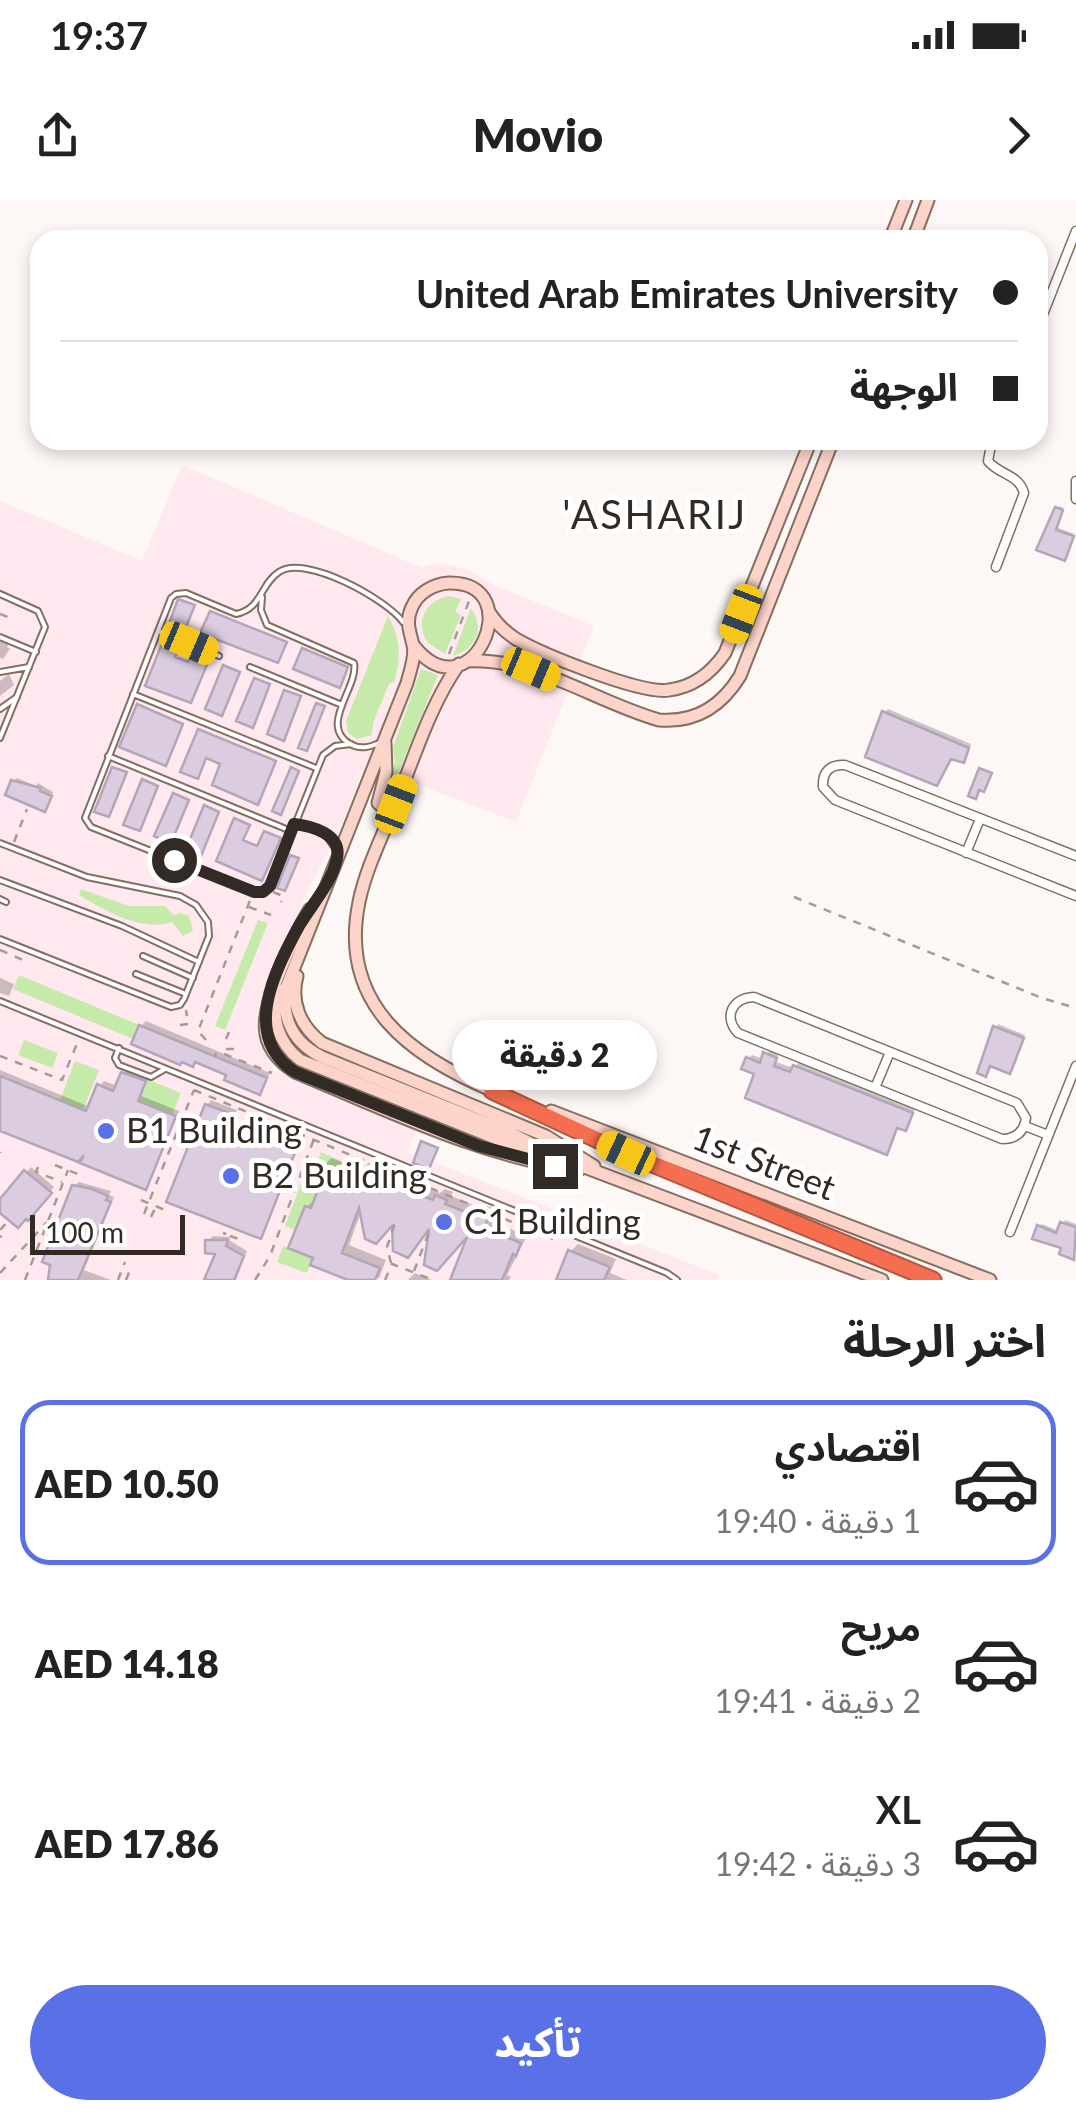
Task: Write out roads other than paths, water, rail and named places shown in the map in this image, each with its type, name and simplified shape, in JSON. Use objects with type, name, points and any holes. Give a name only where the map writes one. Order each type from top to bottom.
[{"type":"highway","points":[[492,1091],[643,1161],[933,1280]]},
{"type":"street","points":[[894,230],[906,200]]},
{"type":"street","points":[[916,230],[928,200]]},
{"type":"street","points":[[1048,302],[1076,231]]},
{"type":"street","points":[[807,450],[725,653],[717,665],[695,681],[656,692],[521,642],[502,628],[473,591],[453,583],[431,587],[411,608],[408,630],[414,646],[430,661],[444,665],[492,660],[518,664],[659,720],[674,721],[706,712],[725,697],[740,676],[829,450]]},
{"type":"street","points":[[988,450],[990,465],[1017,479],[1024,493],[996,567]]},
{"type":"street","points":[[1076,482],[1076,500]]},
{"type":"street","name":"1st Street","points":[[488,610],[490,627],[485,643],[463,663],[436,703],[360,898],[356,938],[365,986],[388,1026],[410,1047],[492,1091],[746,1184],[990,1280]]},
{"type":"street","name":"1st Street","points":[[414,646],[410,671],[385,739],[286,988],[288,1022],[301,1044],[322,1057],[558,1156],[882,1280]]},
{"type":"street","points":[[385,739],[387,765],[378,803],[385,810],[396,804]]},
{"type":"street","points":[[1076,856],[845,765],[833,766],[824,775],[822,787],[830,798],[1076,896]]},
{"type":"street","points":[[966,853],[980,819]]},
{"type":"street","points":[[328,882],[295,984],[296,1008],[313,1036],[332,1048],[546,1136],[603,1173]]},
{"type":"street","name":"1st Street","points":[[328,882],[313,905],[275,1002],[277,1026],[291,1054],[512,1145],[558,1156]]},
{"type":"street","points":[[313,905],[291,943],[264,1012],[265,1033],[279,1060],[295,1072],[489,1150],[531,1162],[603,1173]]},
{"type":"street","points":[[754,997],[890,1052],[1018,1103],[1025,1112],[1024,1126],[1014,1138],[1002,1139],[738,1033],[730,1022],[731,1009],[740,999],[754,997]]},
{"type":"street","points":[[876,1088],[890,1052]]},
{"type":"street","points":[[1010,1232],[1076,1066]]},
{"type":"street","points":[[1024,1126],[1048,1136]]},
{"type":"lane","points":[[385,739],[371,747],[351,744],[328,750],[316,768],[267,890],[254,892],[88,824],[85,814],[171,598],[179,592],[236,614],[249,610],[282,570],[304,567],[380,599],[408,630]]},
{"type":"lane","points":[[0,594],[38,611],[45,627],[0,738]]},
{"type":"lane","points":[[262,596],[261,610],[267,625],[354,663],[356,671],[342,705],[340,730],[351,744]]},
{"type":"lane","points":[[158,630],[219,656]]},
{"type":"lane","points":[[0,636],[36,652]]},
{"type":"lane","points":[[0,672],[30,667]]},
{"type":"lane","points":[[250,667],[342,705]]},
{"type":"lane","points":[[133,694],[316,768]]},
{"type":"lane","points":[[0,709],[17,698]]},
{"type":"lane","points":[[108,756],[292,831]]},
{"type":"lane","points":[[294,824],[323,831],[336,845],[338,855]]},
{"type":"lane","points":[[0,844],[112,884],[191,901],[205,916],[209,929],[185,996],[180,1005],[171,1008],[0,939]]},
{"type":"lane","points":[[0,880],[122,926],[200,962]]},
{"type":"lane","points":[[144,956],[193,978]]},
{"type":"lane","points":[[136,974],[185,996]]},
{"type":"lane","points":[[0,1001],[668,1273],[677,1280]]},
{"type":"lane","points":[[119,1048],[116,1060],[122,1066],[151,1078],[166,1068]]},
{"type":"place","name":"B1 Building","points":[[106,1131]]},
{"type":"place","name":"B2 Building","points":[[231,1176]]},
{"type":"place","name":"C1 Building","points":[[444,1222]]},
{"type":"district","name":"'ASHARIJ","points":[[655,515]]}]
